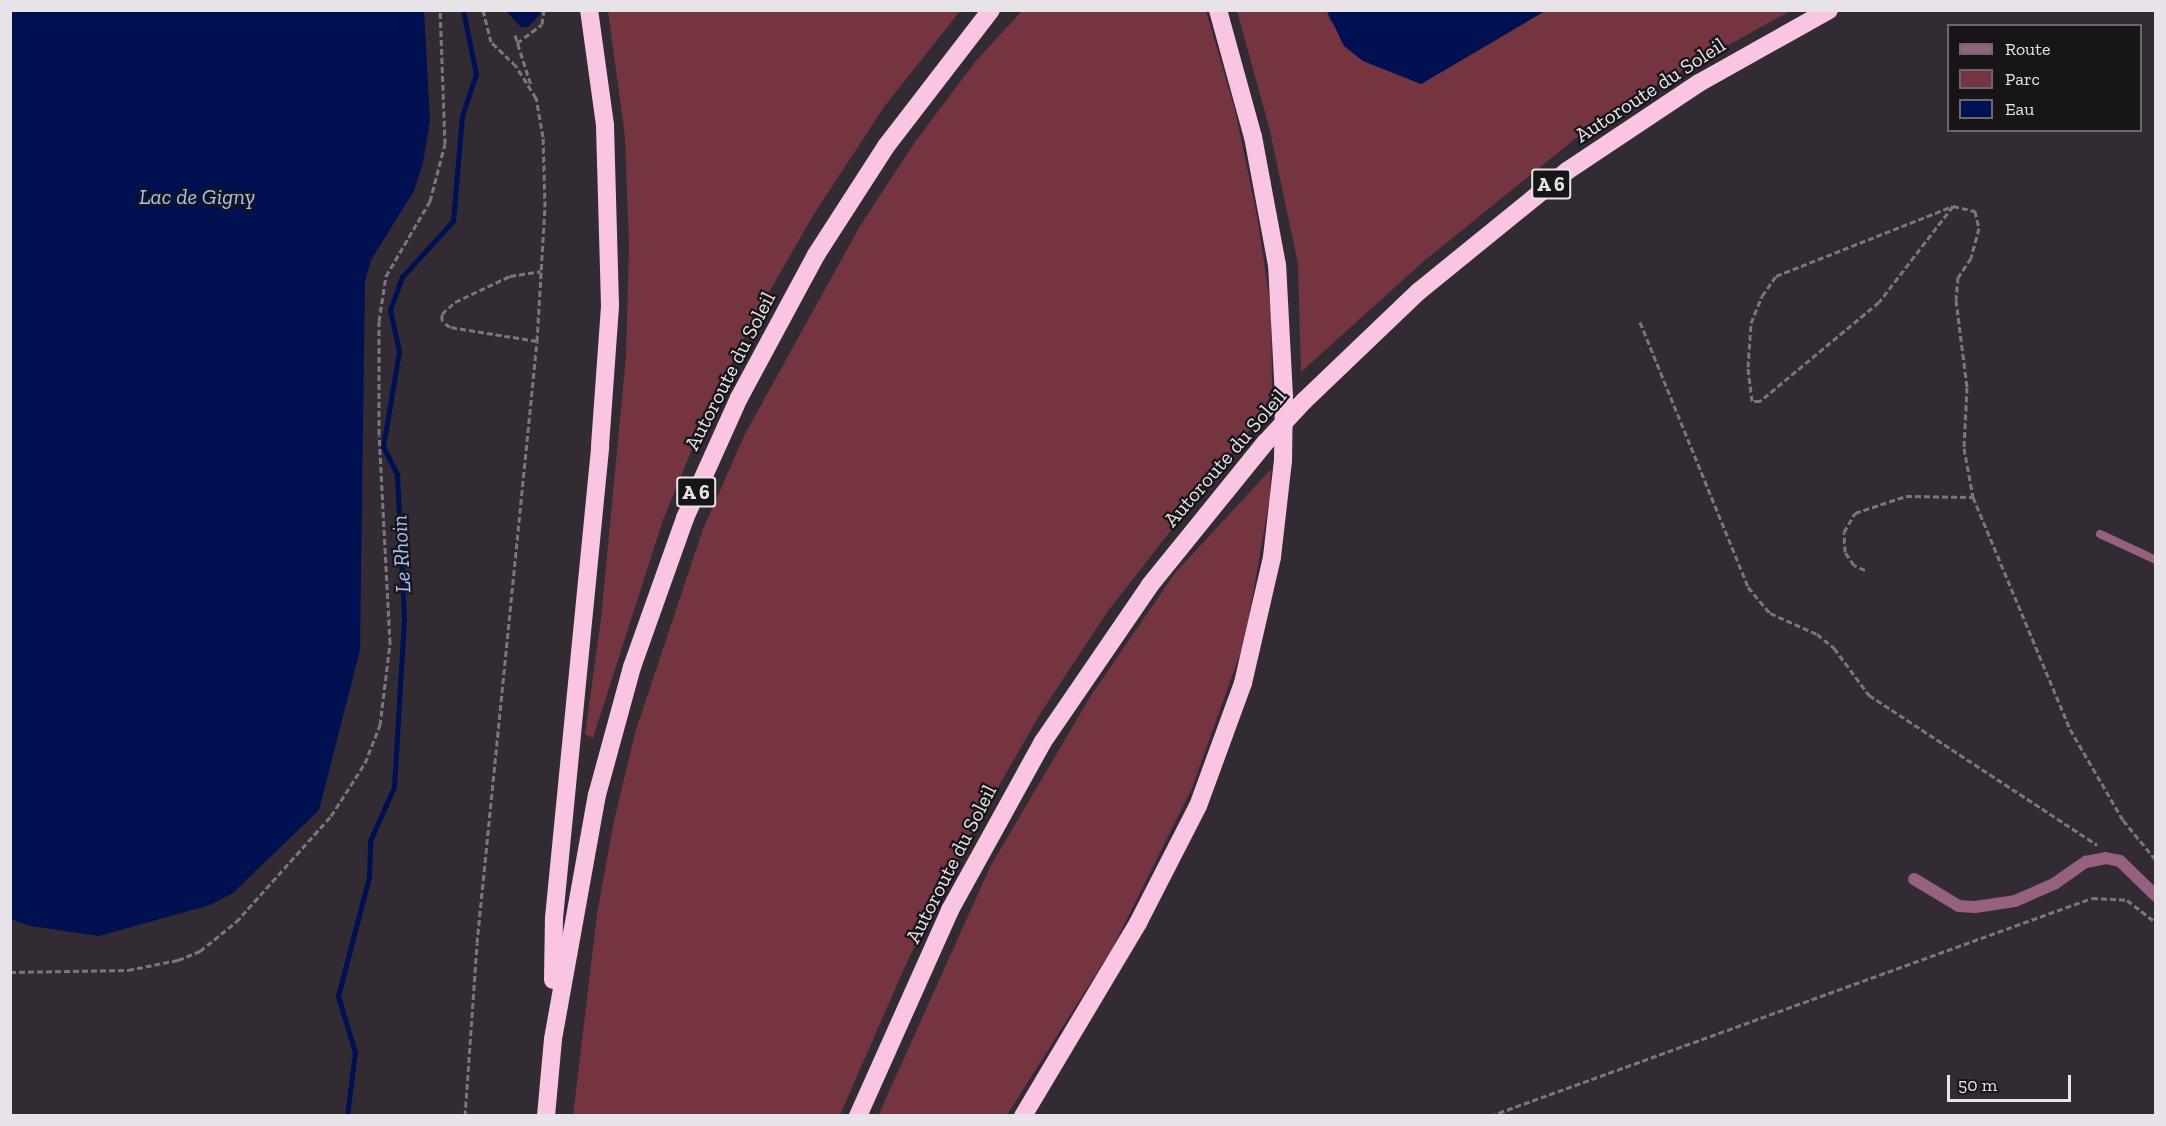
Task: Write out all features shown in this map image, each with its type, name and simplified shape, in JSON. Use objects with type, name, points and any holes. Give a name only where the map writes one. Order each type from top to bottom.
[{"type":"highway","points":[[552,1039],[554,918],[595,505],[610,305],[606,135],[589,10]]},
{"type":"highway","name":"Autoroute du Soleil","points":[[546,1116],[552,1039],[584,859],[611,741],[647,620],[697,488],[768,340],[832,227],[906,118],[991,10]]},
{"type":"highway","points":[[1023,1116],[1144,913],[1198,806],[1243,683],[1272,557],[1281,482],[1284,407],[1278,276],[1253,137],[1218,10]]},
{"type":"highway","name":"Autoroute du Soleil","points":[[858,1116],[946,920],[1037,752],[1131,610],[1266,442],[1304,400],[1418,292],[1567,171],[1690,88],[1829,10]]},
{"type":"street","points":[[1914,879],[1959,906],[1975,907],[2015,901],[2054,884],[2086,862],[2106,858],[2120,861],[2156,896]]},
{"type":"lane","points":[[2100,534],[2156,560]]},
{"type":"path","points":[[10,972],[154,966],[200,951],[236,922],[340,805],[365,763],[380,725],[390,642],[379,435],[379,321],[386,276],[430,201],[445,144],[440,10]]},
{"type":"path","points":[[483,10],[491,42],[516,66],[533,90]]},
{"type":"path","points":[[518,43],[542,24],[544,10]]},
{"type":"path","points":[[465,1116],[477,943],[537,341],[541,271],[545,169],[533,90],[514,35]]},
{"type":"path","points":[[1953,206],[1879,302],[1760,401],[1752,401],[1748,367],[1751,323],[1762,296],[1776,276],[1953,206],[1975,211],[1979,228],[1971,258],[1958,277],[1956,300],[1967,387],[1964,448],[1973,497],[2070,729],[2123,820],[2156,860]]},
{"type":"path","points":[[537,341],[450,327],[442,321],[442,314],[455,302],[510,276],[541,271]]},
{"type":"path","points":[[1640,322],[1748,587],[1770,613],[1817,634],[1834,648],[1869,695],[2103,850],[2106,858]]},
{"type":"path","points":[[1865,570],[1854,565],[1845,552],[1844,532],[1855,513],[1906,496],[1973,497]]},
{"type":"path","points":[[1490,1116],[2092,898],[2127,900],[2156,923]]},
{"type":"green space","points":[[608,11],[960,11],[884,107],[814,214],[750,325],[704,420],[663,520],[593,738],[585,734],[601,619],[626,356],[629,247],[625,137]]},
{"type":"green space","points":[[1022,11],[1206,11],[1235,110],[1257,216],[1271,308],[1272,391],[1261,415],[1108,611],[1040,714],[977,824],[907,962],[840,1115],[573,1116],[597,914],[614,821],[635,733],[703,529],[745,434],[860,226],[915,142],[975,62]]},
{"type":"green space","points":[[1237,11],[1327,11],[1330,21],[1421,84],[1545,11],[1790,11],[1607,113],[1424,261],[1301,372],[1298,264],[1270,131]]},
{"type":"green space","points":[[1271,469],[1270,496],[1245,640],[1192,788],[1113,947],[1007,1115],[878,1116],[990,867],[1090,697],[1175,573]]},
{"type":"water","points":[[1327,10],[1545,11],[1421,84],[1363,61],[1344,46]]},
{"type":"water","name":"Lac de Gigny","points":[[11,11],[424,11],[430,120],[423,163],[414,191],[371,260],[365,281],[360,650],[319,810],[233,893],[210,905],[99,936],[30,926],[11,919]]},
{"type":"water","points":[[506,11],[540,11],[540,15],[528,27],[521,27]]},
{"type":"waterway","name":"Le Rhoin","points":[[347,1116],[355,1052],[338,996],[369,877],[370,841],[394,787],[404,618],[397,474],[383,447],[399,351],[390,310],[402,277],[453,221],[462,116],[476,74],[463,10]]}]
